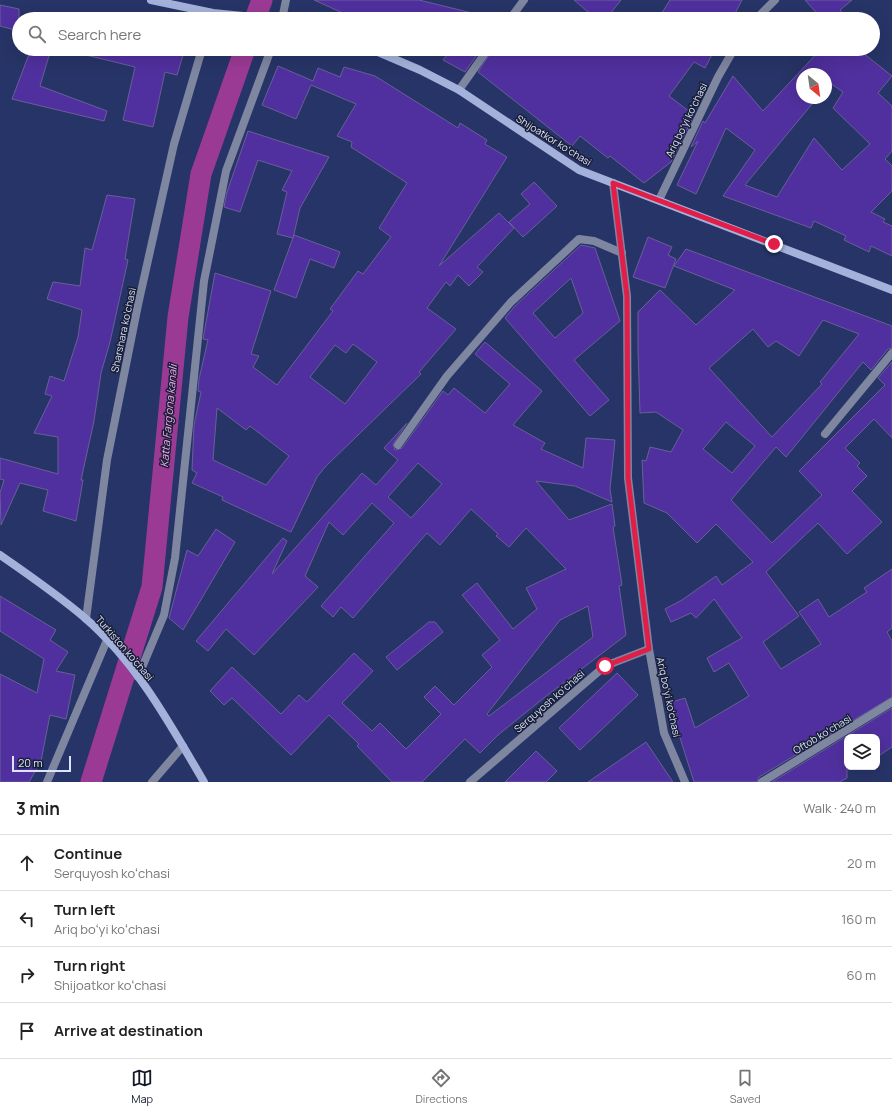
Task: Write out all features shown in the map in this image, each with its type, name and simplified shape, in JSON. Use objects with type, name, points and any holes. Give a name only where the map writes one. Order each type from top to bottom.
[{"type":"street","points":[[151,0],[197,12]]},
{"type":"street","points":[[283,12],[286,0]]},
{"type":"street","points":[[515,12],[524,0]]},
{"type":"street","points":[[763,12],[775,0]]},
{"type":"street","name":"Sharshara koʻchasi","points":[[86,619],[107,460],[138,304],[174,144],[200,56]]},
{"type":"street","points":[[138,677],[164,615],[175,558],[204,281],[226,171],[268,56]]},
{"type":"street","name":"Shijoatkor koʻchasi","points":[[386,56],[459,90],[579,170],[892,290]]},
{"type":"street","points":[[459,90],[483,56]]},
{"type":"street","name":"Ariq boʻyi koʻchasi","points":[[658,200],[718,77],[730,56]]},
{"type":"street","name":"Ariq boʻyi koʻchasi","points":[[613,183],[627,296],[628,478],[649,649],[664,733],[685,782]]},
{"type":"street","points":[[398,445],[447,376],[511,302],[578,239],[594,241],[622,253]]},
{"type":"street","points":[[825,434],[892,353]]},
{"type":"street","name":"Turkiston ko’chasi","points":[[0,555],[86,619],[107,640],[162,709],[204,782]]},
{"type":"street","points":[[47,782],[107,640]]},
{"type":"street","name":"Serquyosh koʻchasi","points":[[470,782],[605,666],[649,649]]},
{"type":"street","name":"Oftob koʻchasi","points":[[762,782],[892,702]]},
{"type":"street","points":[[152,782],[183,746]]},
{"type":"building","points":[[314,0],[419,0],[468,12],[341,12]]},
{"type":"building","points":[[574,0],[621,0],[612,12],[588,12]]},
{"type":"building","points":[[670,0],[742,0],[736,12],[662,12]]},
{"type":"building","points":[[805,0],[852,0],[840,10],[842,12],[816,12]]},
{"type":"building","points":[[0,5],[19,9],[19,12],[12,12],[12,29],[0,26]]},
{"type":"building","points":[[28,56],[49,56],[40,86],[107,111],[104,121],[12,99]]},
{"type":"building","points":[[90,56],[183,56],[177,75],[165,72],[153,127],[123,120],[135,67]]},
{"type":"building","points":[[446,56],[476,56],[465,72],[443,60]]},
{"type":"building","points":[[488,56],[711,56],[705,68],[694,62],[669,96],[694,115],[671,162],[644,183],[610,156],[608,158],[580,136],[572,146],[478,72]]},
{"type":"building","points":[[814,56],[867,56],[892,76],[878,93],[892,106],[892,151],[885,159],[892,166],[892,191],[871,212],[885,219],[883,222],[892,226],[892,256],[871,246],[869,252],[844,240],[846,236],[814,221],[811,228],[723,196],[755,150],[726,128],[696,194],[677,185],[698,141],[691,147],[703,121],[705,123],[733,76],[763,111],[796,76],[796,104],[812,104],[745,185],[777,197],[814,138],[842,170],[870,144],[833,108],[843,92],[832,84],[832,68],[803,68]]},
{"type":"building","points":[[278,66],[313,81],[318,68],[340,77],[344,67],[375,76],[458,128],[460,123],[487,140],[485,144],[507,157],[439,266],[499,213],[514,228],[477,267],[483,272],[469,286],[458,275],[450,286],[446,282],[427,308],[456,329],[419,372],[421,374],[325,467],[317,477],[291,532],[222,500],[223,497],[192,483],[197,473],[192,470],[194,425],[201,392],[198,391],[199,379],[208,340],[203,339],[215,273],[271,291],[251,354],[259,356],[253,367],[277,385],[333,311],[330,309],[358,271],[363,274],[391,237],[379,228],[407,183],[351,147],[352,142],[337,136],[356,104],[311,85],[296,119],[262,105]],"holes":[[[353,344],[377,362],[345,404],[310,377],[335,345],[346,353]],[[217,408],[246,430],[250,426],[289,456],[266,485],[213,460]]]},
{"type":"building","points":[[248,131],[329,157],[300,208],[293,238],[277,234],[287,192],[282,190],[292,171],[258,160],[240,212],[224,207],[227,192]]},
{"type":"building","points":[[534,182],[557,206],[523,237],[509,222],[530,204],[521,194]]},
{"type":"building","points":[[107,195],[135,199],[125,259],[128,260],[110,342],[101,373],[94,421],[81,480],[83,480],[76,521],[43,511],[48,490],[20,483],[1,525],[0,493],[4,480],[0,479],[0,458],[58,474],[58,437],[34,433],[52,396],[45,394],[50,376],[64,381],[78,337],[82,310],[47,299],[53,282],[80,286],[85,248],[92,250]]},
{"type":"building","points":[[294,235],[340,252],[334,268],[310,259],[296,298],[274,290]]},
{"type":"building","points":[[648,237],[672,247],[668,255],[676,259],[665,288],[633,277]]},
{"type":"building","points":[[581,245],[595,248],[620,321],[574,360],[609,400],[590,416],[505,318],[515,306]],"holes":[[[571,278],[583,313],[555,338],[533,313]]]},
{"type":"building","points":[[686,249],[892,326],[892,348],[888,349],[871,370],[863,362],[786,457],[776,447],[731,500],[772,543],[822,495],[799,471],[885,385],[878,378],[892,362],[892,438],[874,419],[845,448],[860,463],[857,466],[867,476],[852,491],[882,522],[847,554],[818,523],[766,572],[799,616],[763,642],[781,669],[821,644],[799,612],[818,599],[829,617],[867,592],[864,588],[892,569],[892,628],[887,632],[892,641],[892,697],[759,777],[757,782],[694,782],[669,703],[685,698],[695,728],[749,696],[729,663],[714,672],[707,658],[742,638],[714,599],[696,618],[691,613],[671,622],[665,609],[682,600],[716,576],[722,585],[753,562],[716,524],[697,543],[667,513],[644,503],[642,460],[646,461],[650,447],[671,452],[683,430],[656,412],[640,413],[638,312],[660,290],[696,325],[735,290],[674,266]],"holes":[[[823,320],[859,334],[820,382],[822,384],[772,437],[709,368],[753,329],[768,347],[776,341],[799,356]],[[726,422],[755,446],[732,473],[703,449]]]},
{"type":"building","points":[[485,342],[542,391],[513,425],[545,443],[541,449],[583,468],[586,438],[615,440],[610,489],[612,502],[575,486],[536,481],[569,520],[612,504],[615,526],[613,527],[622,585],[619,586],[626,635],[545,697],[498,735],[480,753],[465,739],[422,782],[392,782],[357,746],[359,744],[329,715],[291,755],[232,698],[224,705],[210,691],[232,667],[281,714],[299,695],[307,702],[354,653],[373,671],[342,703],[372,731],[380,723],[406,749],[441,714],[424,697],[435,686],[454,705],[492,667],[482,655],[500,640],[462,595],[477,583],[513,629],[537,609],[526,588],[566,569],[526,528],[509,547],[496,536],[498,534],[471,509],[440,545],[427,533],[353,618],[341,607],[333,617],[321,606],[394,523],[372,503],[343,535],[329,522],[305,576],[318,587],[254,655],[226,629],[208,651],[196,641],[283,538],[287,541],[272,574],[362,473],[376,485],[398,460],[384,448],[407,423],[393,444],[395,450],[402,448],[443,391],[448,395],[454,388],[485,413],[510,384],[475,354]],"holes":[[[418,463],[442,484],[411,518],[388,497]],[[588,606],[593,637],[489,716],[487,714],[560,620]]]},
{"type":"building","points":[[216,529],[235,542],[183,630],[169,618],[187,550],[198,556]]},
{"type":"building","points":[[0,596],[56,630],[50,640],[68,652],[56,671],[75,675],[66,719],[50,715],[41,761],[29,782],[0,782],[0,674],[37,693],[44,659],[0,631]]},
{"type":"building","points":[[429,622],[435,622],[443,632],[397,670],[386,657]]},
{"type":"building","points":[[617,673],[638,695],[580,750],[559,728]]},
{"type":"building","points":[[892,708],[892,747],[880,755],[880,734],[850,734]]},
{"type":"building","points":[[844,738],[844,770],[847,770],[847,778],[840,782],[772,782]]},
{"type":"building","points":[[646,742],[673,782],[588,782]]},
{"type":"building","points":[[536,751],[557,771],[546,782],[505,782]]},
{"type":"waterway","name":"Katta Farg'ona kanali","points":[[258,12],[262,0]]},
{"type":"waterway","name":"Katta Farg'ona kanali","points":[[91,782],[152,587],[178,317],[201,174],[243,56]]},
{"type":"route","points":[[605,666],[649,649],[628,478],[627,296],[613,183],[774,244]]}]
